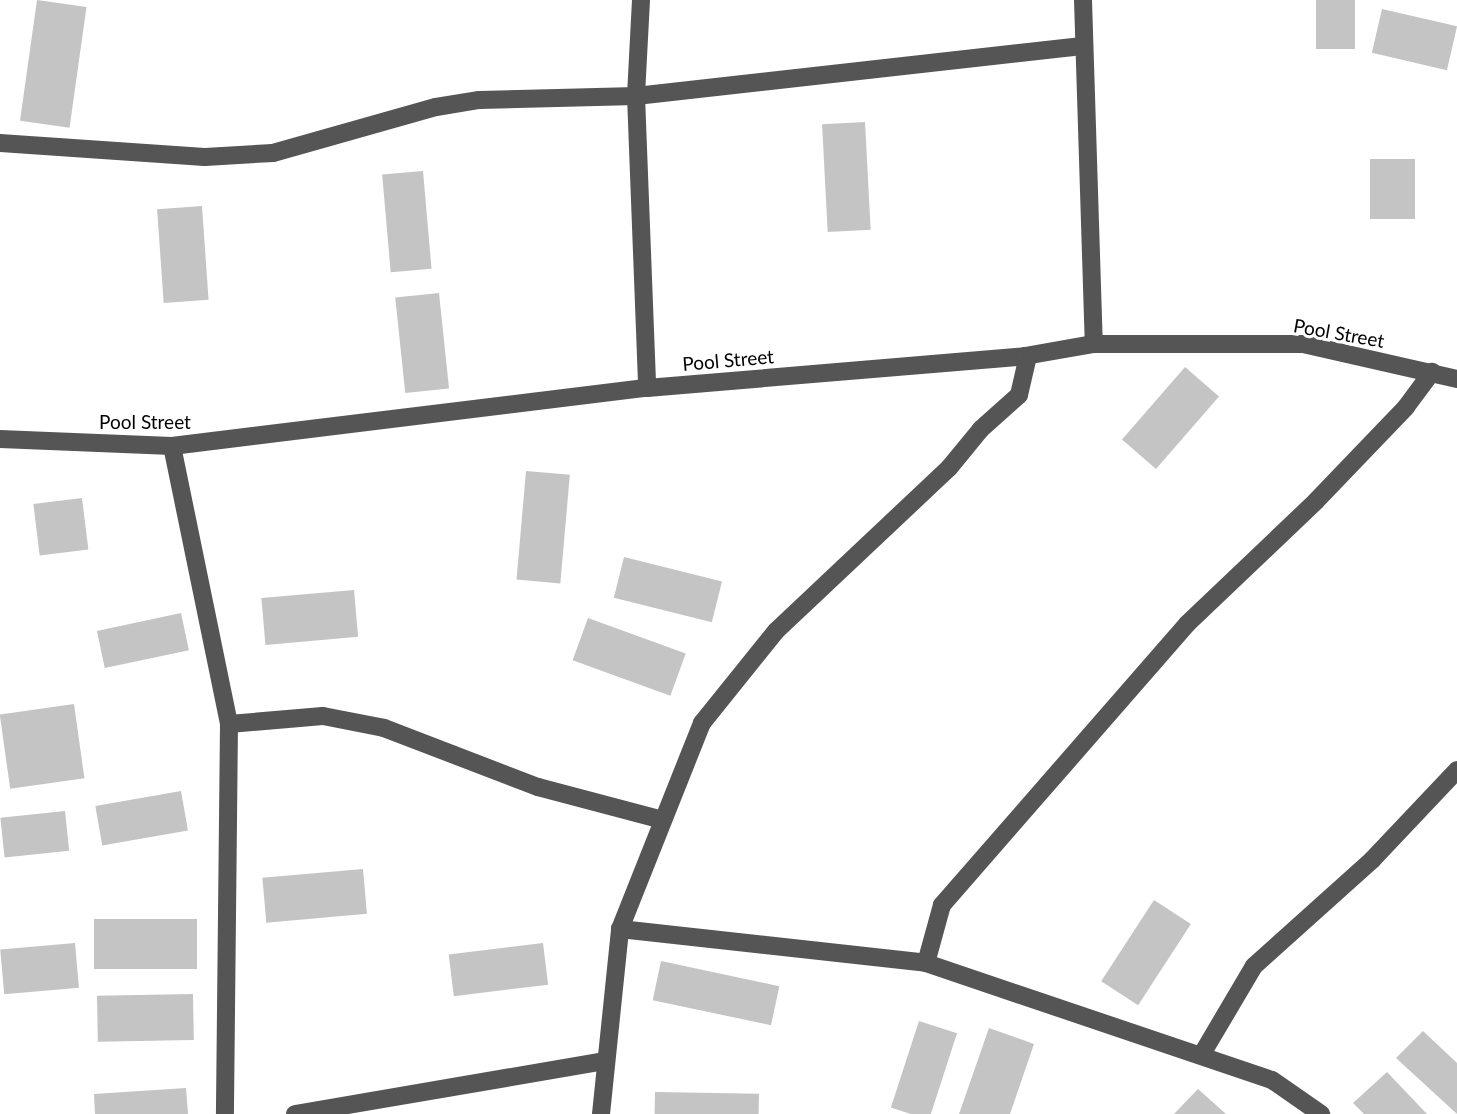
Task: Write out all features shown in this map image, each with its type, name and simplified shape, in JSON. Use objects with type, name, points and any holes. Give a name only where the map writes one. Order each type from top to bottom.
[{"type":"street","points":[[641,0],[636,96],[647,388]]},
{"type":"street","points":[[1083,0],[1082,46],[1094,344]]},
{"type":"street","points":[[0,143],[205,157],[273,153],[436,107],[479,100],[636,96],[1082,46]]},
{"type":"street","name":"Pool Street","points":[[0,439],[172,446],[647,388],[1025,356],[1094,344],[1303,344],[1457,379]]},
{"type":"street","points":[[601,1114],[620,929],[702,723],[776,631],[929,488],[981,429],[1019,395],[1028,357],[1025,356]]},
{"type":"street","points":[[926,963],[942,905],[1188,624],[1316,501],[1406,407],[1432,372]]},
{"type":"street","points":[[172,446],[229,724],[225,1114]]},
{"type":"street","points":[[229,724],[323,716],[384,728],[538,787],[663,820]]},
{"type":"street","points":[[1202,1054],[1254,966],[1372,860],[1457,770]]},
{"type":"street","points":[[620,929],[926,963],[1202,1054],[1272,1080],[1321,1114]]},
{"type":"street","points":[[295,1114],[606,1061]]},
{"type":"building","points":[[37,0],[87,7],[70,128],[20,121]]},
{"type":"building","points":[[1316,0],[1355,0],[1355,49],[1316,49]]},
{"type":"building","points":[[1382,9],[1457,26],[1447,70],[1372,53]]},
{"type":"building","points":[[865,122],[871,230],[828,232],[822,124]]},
{"type":"building","points":[[1370,159],[1415,159],[1415,219],[1370,219]]},
{"type":"building","points":[[423,171],[432,269],[391,272],[382,175]]},
{"type":"building","points":[[202,206],[209,300],[164,303],[157,209]]},
{"type":"building","points":[[439,293],[449,388],[405,393],[395,298]]},
{"type":"building","points":[[1185,367],[1219,397],[1156,469],[1122,439]]},
{"type":"building","points":[[526,471],[570,475],[560,583],[517,580]]},
{"type":"building","points":[[82,498],[88,550],[40,556],[33,504]]},
{"type":"building","points":[[624,557],[722,581],[712,622],[614,598]]},
{"type":"building","points":[[354,590],[358,637],[265,645],[261,598]]},
{"type":"building","points":[[181,613],[189,650],[105,668],[97,631]]},
{"type":"building","points":[[588,618],[686,654],[670,696],[573,660]]},
{"type":"building","points":[[74,704],[84,778],[10,789],[0,714]]},
{"type":"building","points":[[181,791],[188,830],[102,845],[95,806]]},
{"type":"building","points":[[65,811],[69,851],[5,858],[0,818]]},
{"type":"building","points":[[363,869],[367,914],[266,923],[262,878]]},
{"type":"building","points":[[1154,900],[1191,924],[1138,1005],[1101,981]]},
{"type":"building","points":[[94,919],[197,919],[197,969],[94,969]]},
{"type":"building","points":[[75,943],[79,988],[4,994],[0,950]]},
{"type":"building","points":[[543,943],[548,985],[454,996],[449,955]]},
{"type":"building","points":[[661,961],[779,986],[771,1025],[653,1000]]},
{"type":"building","points":[[193,994],[194,1040],[98,1042],[97,996]]},
{"type":"building","points":[[919,1021],[957,1033],[931,1114],[911,1114],[891,1108]]},
{"type":"building","points":[[989,1028],[1034,1044],[1010,1114],[959,1114]]},
{"type":"building","points":[[1423,1031],[1457,1063],[1457,1114],[1396,1058]]},
{"type":"building","points":[[1387,1072],[1427,1114],[1364,1114],[1353,1103]]},
{"type":"building","points":[[186,1088],[188,1114],[95,1114],[94,1094]]},
{"type":"building","points":[[1198,1089],[1226,1114],[1174,1114]]},
{"type":"building","points":[[655,1092],[759,1094],[759,1114],[655,1114]]}]
